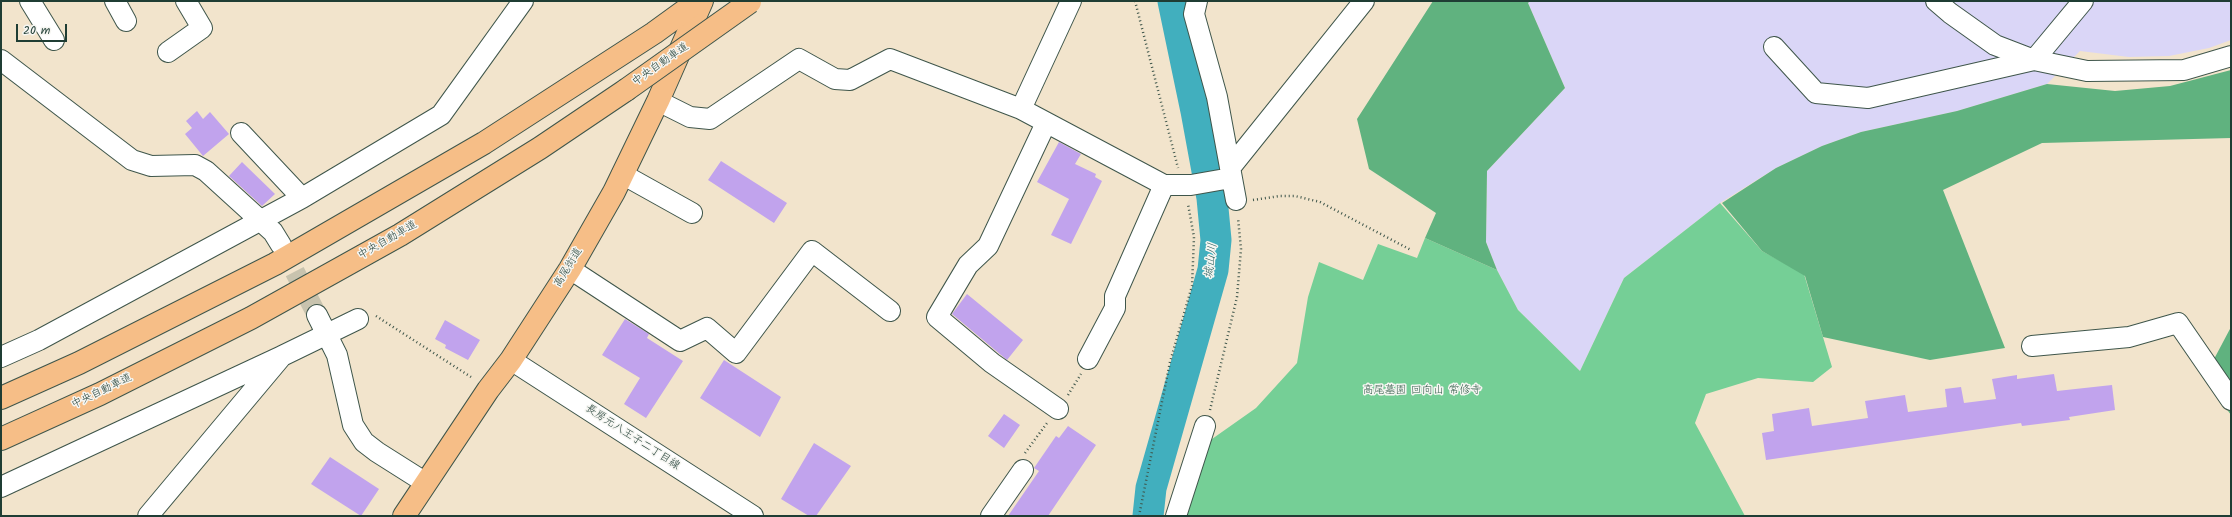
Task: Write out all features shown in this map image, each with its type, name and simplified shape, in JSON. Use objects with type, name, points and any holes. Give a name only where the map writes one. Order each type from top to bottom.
[{"type":"main road","points":[[1,398],[79,363],[275,264],[484,143],[654,33],[698,1]]},
{"type":"main road","name":"高尾街道","points":[[404,516],[488,390],[511,360],[570,268],[622,174],[658,101],[702,1]]},
{"type":"main road","name":"中央自動車道","points":[[1,439],[100,394],[231,328],[400,235],[540,148],[626,90],[751,1]]},
{"type":"street","points":[[30,1],[54,40]]},
{"type":"street","points":[[115,1],[126,21]]},
{"type":"street","points":[[168,52],[202,28],[186,1]]},
{"type":"street","points":[[1,357],[39,340],[258,220],[302,198],[441,115],[523,1]]},
{"type":"street","points":[[1021,109],[1071,1]]},
{"type":"street","points":[[1198,1],[1194,14],[1217,97],[1229,175],[1236,200]]},
{"type":"street","points":[[658,101],[690,117],[710,119],[800,59],[835,79],[850,80],[890,59],[1021,109],[1046,123],[1180,185],[1229,175],[1364,1]]},
{"type":"street","points":[[1936,1],[1950,13],[1996,45],[2034,60],[2087,70],[2184,70],[2231,56]]},
{"type":"street","points":[[1774,47],[1816,93],[1868,98],[2034,60],[2083,1]]},
{"type":"street","points":[[1,60],[132,160],[151,166],[195,165],[206,170],[258,220],[273,232],[281,245]]},
{"type":"street","points":[[1046,123],[988,246],[968,265],[938,316],[992,363],[1058,409]]},
{"type":"street","points":[[241,133],[302,198]]},
{"type":"street","points":[[622,174],[692,213]]},
{"type":"street","points":[[1088,359],[1115,308],[1115,296],[1180,185]]},
{"type":"street","points":[[570,268],[680,341],[706,328],[736,353],[812,252],[890,311]]},
{"type":"street","points":[[317,315],[337,355],[353,425],[364,442],[426,483]]},
{"type":"street","points":[[1,487],[327,335],[358,319]]},
{"type":"street","points":[[2032,346],[2129,337],[2178,323],[2231,400]]},
{"type":"street","points":[[148,516],[282,356]]},
{"type":"street","name":"長房元八王子二丁目線","points":[[511,360],[752,516]]},
{"type":"street","points":[[1176,516],[1206,426]]},
{"type":"street","points":[[991,516],[1023,470]]},
{"type":"path","points":[[1135,1],[1194,237],[1192,286],[1170,362],[1139,516]]},
{"type":"path","points":[[1206,426],[1237,297],[1241,250],[1236,200],[1296,196],[1320,202],[1411,250]]},
{"type":"path","points":[[358,319],[374,315],[471,377]]},
{"type":"shaded area","points":[[1530,1],[2231,1],[2231,40],[2209,48],[2169,56],[2129,57],[2080,51],[2047,84],[1957,111],[1861,132],[1822,146],[1776,168],[1720,203],[1624,278],[1580,371],[1518,310],[1497,270],[1486,242],[1487,171],[1565,88],[1528,3]]},
{"type":"green space","points":[[1433,1],[1530,1],[1528,3],[1565,88],[1487,171],[1486,242],[1497,270],[1425,238],[1436,213],[1369,169],[1357,119]]},
{"type":"green space","points":[[2231,70],[2231,138],[2042,143],[1943,190],[2005,348],[1930,360],[1823,337],[1805,276],[1762,251],[1722,203],[1776,168],[1822,146],[1861,132],[1957,111],[2047,84],[2115,91],[2170,86]]},
{"type":"green space","name":"高尾墓園 回向山 常修寺","points":[[1720,203],[1762,251],[1804,274],[1832,367],[1813,382],[1758,378],[1706,394],[1695,423],[1745,516],[1179,516],[1195,451],[1256,408],[1297,363],[1308,297],[1319,262],[1363,280],[1378,244],[1417,258],[1425,238],[1497,270],[1518,310],[1580,371],[1624,278]]},
{"type":"green space","points":[[2231,327],[2231,415],[2204,378]]},
{"type":"building","points":[[197,111],[203,119],[210,112],[229,134],[203,156],[185,134],[192,128],[186,121]]},
{"type":"building","points":[[1059,142],[1081,154],[1075,164],[1096,174],[1095,177],[1102,181],[1071,244],[1051,235],[1069,199],[1037,182]]},
{"type":"building","points":[[721,161],[787,203],[774,223],[708,180]]},
{"type":"building","points":[[242,162],[275,194],[262,206],[229,176]]},
{"type":"building","points":[[967,294],[1023,340],[1007,360],[952,314]]},
{"type":"building","points":[[625,319],[649,334],[647,338],[683,361],[646,418],[624,404],[640,378],[602,355]]},
{"type":"building","points":[[445,320],[480,340],[468,360],[445,348],[446,345],[435,339]]},
{"type":"building","points":[[724,360],[781,397],[760,437],[700,398]]},
{"type":"building","points":[[2054,374],[2057,391],[2112,385],[2115,410],[2069,417],[2070,420],[2022,426],[2021,423],[1766,460],[1762,433],[1774,431],[1772,414],[1809,408],[1812,426],[1868,418],[1865,401],[1905,395],[1908,412],[1947,407],[1945,389],[1961,387],[1964,403],[1996,399],[1992,379],[2017,375],[2017,379]]},
{"type":"building","points":[[1004,414],[1020,425],[1004,448],[988,436]]},
{"type":"building","points":[[1068,426],[1096,445],[1048,516],[1008,516],[1039,471],[1034,468],[1056,436],[1059,438]]},
{"type":"building","points":[[814,443],[851,466],[816,516],[809,516],[781,499]]},
{"type":"building","points":[[330,457],[379,489],[361,516],[311,484]]},
{"type":"waterway","name":"城山川","points":[[1148,516],[1151,488],[1213,270],[1216,240],[1212,198],[1196,111],[1173,1]]},
{"type":"tunnel","points":[[281,245],[317,315]]}]
